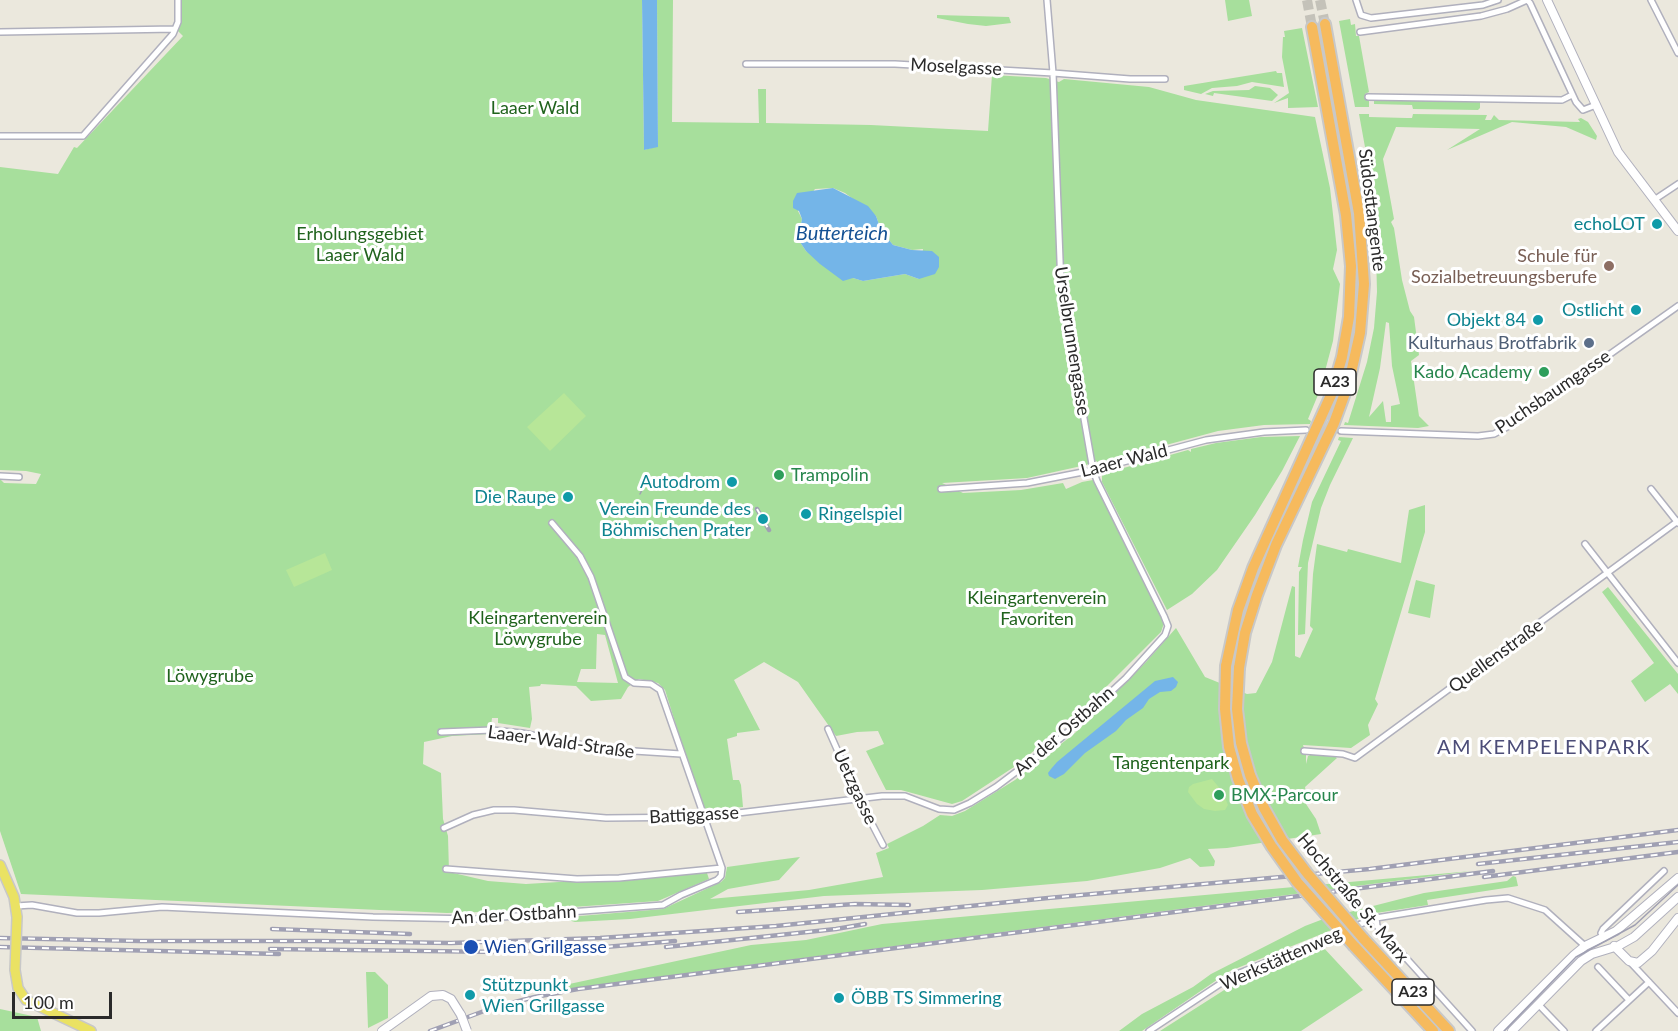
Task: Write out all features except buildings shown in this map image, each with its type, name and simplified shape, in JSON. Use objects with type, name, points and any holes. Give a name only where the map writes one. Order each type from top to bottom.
[{"type":"highway","name":"Südosttangente","points":[[1239,668],[1250,615],[1265,572],[1343,398],[1355,360],[1362,319],[1364,266],[1359,213],[1325,24]]},
{"type":"highway","name":"Südosttangente","points":[[1226,666],[1232,631],[1244,589],[1331,395],[1342,357],[1348,324],[1351,283],[1346,215],[1312,27]]},
{"type":"highway","name":"Hochstraße St. Marx","points":[[1226,666],[1225,709],[1229,747],[1245,796],[1261,830],[1312,900],[1433,1031]]},
{"type":"highway","name":"Hochstraße St. Marx","points":[[1239,668],[1237,709],[1241,743],[1256,790],[1272,823],[1294,856],[1322,891],[1449,1031]]},
{"type":"main road","points":[[1547,0],[1618,152],[1678,231]]},
{"type":"main road","points":[[0,865],[4,885],[14,897],[16,906],[15,970],[18,988],[26,1000],[91,1031]]},
{"type":"main road","points":[[1498,1031],[1567,961],[1585,946],[1604,938],[1620,927],[1678,878]]},
{"type":"main road","points":[[1512,1031],[1579,962],[1589,955],[1616,947],[1639,933],[1678,897]]},
{"type":"main road","points":[[1604,938],[1631,963],[1638,963],[1646,958],[1678,918]]},
{"type":"main road","points":[[382,1031],[423,1001],[438,995],[447,996],[456,1003],[467,1031]]},
{"type":"street","points":[[0,136],[83,136],[173,34],[178,0]]},
{"type":"street","name":"Urselbrunnengasse","points":[[1047,0],[1053,72],[1061,287],[1093,470],[1096,481],[1164,616],[1168,629]]},
{"type":"street","points":[[1356,0],[1360,15],[1371,18],[1483,5],[1498,0]]},
{"type":"street","points":[[1651,0],[1678,53]]},
{"type":"street","points":[[1360,32],[1494,14],[1522,1],[1528,1],[1575,102],[1584,110],[1596,105]]},
{"type":"street","points":[[0,32],[175,29]]},
{"type":"street","name":"Moselgasse","points":[[746,64],[870,63],[1053,72],[1130,79],[1165,78]]},
{"type":"street","points":[[1368,97],[1563,99],[1572,95]]},
{"type":"street","points":[[1654,200],[1678,184]]},
{"type":"street","name":"Puchsbaumgasse","points":[[1341,431],[1486,436],[1501,431],[1678,306]]},
{"type":"street","name":"Laaer Wald","points":[[941,489],[1027,483],[1093,470],[1206,440],[1264,432],[1306,430]]},
{"type":"street","points":[[0,476],[19,477]]},
{"type":"street","points":[[1651,489],[1678,522]]},
{"type":"street","points":[[552,522],[580,556],[591,577],[625,677],[634,683],[651,684],[660,690],[722,868]]},
{"type":"street","name":"Quellenstraße","points":[[1304,751],[1343,754],[1355,758],[1678,522]]},
{"type":"street","points":[[1585,544],[1678,663]]},
{"type":"street","name":"An der Ostbahn","points":[[944,810],[954,810],[970,803],[1035,759],[1126,678],[1168,629]]},
{"type":"street","name":"Uetzgasse","points":[[828,729],[859,799],[884,845]]},
{"type":"street","name":"Laaer-Wald-Straße","points":[[441,732],[492,730],[522,733],[603,749],[681,754]]},
{"type":"street","name":"Battiggasse","points":[[444,828],[473,815],[494,810],[606,818],[704,817],[885,795],[906,796],[944,810]]},
{"type":"street","name":"An der Ostbahn","points":[[16,906],[32,905],[77,913],[162,907],[396,918],[476,919],[663,905],[717,880],[721,876],[722,868],[619,878],[577,879],[446,869]]},
{"type":"street","points":[[1604,938],[1601,933],[1603,929],[1664,871]]},
{"type":"street","name":"Werkstättenweg","points":[[1149,1031],[1232,976],[1376,918],[1508,898],[1545,910],[1585,946]]},
{"type":"street","points":[[1376,918],[1377,926],[1472,1031]]},
{"type":"street","points":[[1631,963],[1678,1013]]},
{"type":"street","points":[[1598,967],[1629,1000]]},
{"type":"street","points":[[1596,1031],[1649,982]]},
{"type":"street","points":[[1538,1004],[1564,1031]]},
{"type":"green space","name":"Erholungsgebiet Laaer Wald","points":[[181,0],[642,0],[644,150],[658,146],[657,0],[673,0],[672,122],[759,123],[758,89],[766,89],[766,123],[988,131],[992,75],[1046,78],[1059,82],[1064,79],[1149,87],[1196,100],[1315,117],[1330,188],[1337,250],[1333,269],[1340,284],[1333,341],[1320,390],[1308,419],[1311,421],[1310,424],[1264,425],[1218,431],[1099,463],[1096,461],[1027,478],[942,483],[963,493],[1021,490],[1063,483],[1066,489],[1093,480],[1164,623],[1161,632],[1078,715],[1014,767],[962,801],[952,804],[901,790],[886,790],[866,751],[884,744],[878,731],[836,736],[798,682],[764,662],[734,680],[760,730],[737,733],[737,736],[727,739],[733,780],[739,780],[741,785],[743,807],[708,810],[702,808],[665,690],[658,683],[639,679],[628,687],[621,699],[591,701],[576,686],[541,684],[529,687],[532,719],[530,728],[498,723],[498,718],[492,718],[490,734],[452,736],[424,742],[423,764],[441,773],[443,819],[448,836],[449,872],[488,881],[526,884],[707,873],[709,879],[658,901],[516,911],[447,913],[21,894],[0,831],[0,479],[4,483],[36,484],[41,474],[0,470],[0,167],[58,174],[74,147],[77,148],[183,36],[178,31]],"holes":[[[833,188],[845,193],[876,216],[881,230],[893,245],[912,250],[923,249],[919,279],[905,274],[863,281],[853,278],[806,251],[798,239],[802,219],[798,211],[815,189]],[[597,634],[605,635],[618,683],[577,682],[581,669],[596,669]]]},
{"type":"green space","points":[[1225,0],[1249,0],[1252,16],[1228,21]]},
{"type":"green space","points":[[937,15],[1009,17],[1011,23],[986,26],[937,18]]},
{"type":"green space","points":[[1350,19],[1351,25],[1355,24],[1356,36],[1359,36],[1369,92],[1365,94],[1366,100],[1369,100],[1369,107],[1355,107],[1339,21]]},
{"type":"green space","points":[[1302,28],[1318,107],[1288,108],[1288,98],[1274,103],[1289,93],[1282,57],[1284,31]]},
{"type":"green space","points":[[1276,71],[1282,73],[1284,87],[1252,82],[1212,88],[1201,94],[1184,90],[1184,86]]},
{"type":"green space","points":[[1255,86],[1270,88],[1278,95],[1272,101],[1214,93],[1213,96],[1205,94],[1213,91],[1249,90]]},
{"type":"green space","points":[[1374,100],[1480,102],[1480,108],[1478,110],[1413,109],[1412,105],[1374,104]]},
{"type":"green space","points":[[1359,114],[1369,114],[1369,117],[1407,118],[1412,118],[1413,114],[1487,115],[1485,120],[1491,120],[1494,115],[1499,120],[1580,122],[1578,119],[1581,118],[1588,122],[1597,136],[1596,140],[1566,127],[1512,122],[1447,150],[1480,129],[1396,127],[1383,159],[1394,219],[1391,222],[1394,228],[1402,280],[1410,311],[1414,317],[1419,355],[1411,361],[1419,416],[1429,426],[1418,428],[1344,425],[1345,422],[1348,423],[1367,362],[1374,328],[1377,292],[1376,252],[1370,201],[1373,191]],"holes":[[[1386,322],[1389,323],[1392,366],[1400,404],[1391,406],[1391,422],[1386,422],[1383,401],[1369,417],[1380,368]]]},
{"type":"green space","points":[[564,393],[586,416],[550,451],[527,427]]},
{"type":"green space","name":"Kleingartenverein Favoriten","points":[[1300,436],[1255,515],[1217,570],[1192,594],[1167,610],[1102,482],[1102,474],[1188,450],[1191,452],[1191,449],[1216,443],[1261,437]]},
{"type":"green space","points":[[1339,437],[1353,438],[1321,508],[1308,563],[1305,634],[1298,635],[1299,572],[1302,567],[1298,567],[1303,540],[1312,502],[1341,441],[1338,440]]},
{"type":"green space","name":"Tangentenpark","points":[[1425,505],[1425,532],[1375,699],[1378,704],[1368,725],[1370,735],[1351,748],[1303,745],[1306,764],[1308,756],[1312,754],[1337,758],[1305,787],[1306,804],[1316,819],[1321,834],[1208,849],[1215,861],[1214,866],[1200,867],[1190,858],[1160,868],[1087,881],[982,890],[824,896],[630,919],[575,922],[568,920],[568,917],[663,909],[721,882],[725,878],[727,867],[777,860],[800,857],[779,880],[728,889],[710,899],[809,890],[883,877],[876,853],[889,848],[887,844],[940,815],[952,816],[965,811],[1015,780],[1075,733],[1146,662],[1176,628],[1205,677],[1247,694],[1256,693],[1272,662],[1292,586],[1295,587],[1295,656],[1300,658],[1313,629],[1310,626],[1317,544],[1347,552],[1348,549],[1401,563],[1409,510]]},
{"type":"green space","points":[[325,553],[332,570],[294,587],[286,570]]},
{"type":"green space","points":[[1416,580],[1435,585],[1430,618],[1408,613]]},
{"type":"green space","points":[[1608,587],[1678,674],[1678,694],[1670,684],[1645,702],[1631,681],[1654,663],[1602,592]]},
{"type":"green space","name":"BMX-Parcour","points":[[1212,779],[1222,791],[1228,805],[1225,810],[1204,809],[1188,792],[1189,787],[1193,784]]},
{"type":"green space","points":[[1472,871],[550,991],[546,989],[751,945],[806,940],[882,924]]},
{"type":"green space","points":[[1513,876],[1516,877],[1518,886],[1427,900],[1428,905],[1370,914],[1370,911],[1366,911],[1366,915],[1354,921],[1230,971],[1142,1031],[1119,1031],[1142,1014],[1193,987],[1211,974],[1305,926],[1326,918],[1424,893],[1507,881]]},
{"type":"green space","points":[[1322,946],[1363,990],[1301,1031],[1160,1031],[1243,978]]},
{"type":"green space","points":[[366,972],[375,972],[388,985],[388,1018],[368,1028]]},
{"type":"green space","points":[[0,1009],[37,1017],[41,1031],[0,1031]]},
{"type":"water","points":[[642,0],[657,0],[658,147],[644,150]]},
{"type":"water","name":"Butterteich","points":[[833,188],[868,206],[876,216],[881,230],[893,245],[912,250],[932,251],[939,257],[939,267],[935,274],[919,279],[905,274],[863,281],[853,278],[843,281],[820,264],[806,251],[798,239],[802,219],[799,211],[793,208],[793,201],[797,193]]},
{"type":"water","points":[[1173,677],[1178,682],[1171,691],[1160,692],[1149,699],[1143,708],[1085,753],[1064,774],[1055,779],[1049,776],[1048,773],[1057,762],[1155,681]]},
{"type":"tunnel","points":[[1307,0],[1312,27]]},
{"type":"tunnel","points":[[1320,0],[1325,24]]},
{"type":"tunnel","points":[[1314,430],[1341,431]]},
{"type":"tram line","points":[[640,494],[645,484]]},
{"type":"tram line","points":[[1504,1031],[1576,957],[1635,925],[1678,885]]},
{"type":"railway","points":[[757,509],[769,530]]},
{"type":"railway","points":[[0,938],[451,943],[600,938],[776,926],[1048,898],[1370,869],[1678,830]]},
{"type":"railway","points":[[1478,864],[1678,842]]},
{"type":"railway","points":[[1484,877],[1678,852]]},
{"type":"railway","points":[[430,1031],[495,1007],[578,989],[1493,871]]},
{"type":"railway","points":[[738,912],[855,904],[909,905]]},
{"type":"railway","points":[[666,947],[865,924]]},
{"type":"railway","points":[[272,929],[410,934]]},
{"type":"railway","points":[[270,949],[502,952],[582,949],[675,941]]},
{"type":"railway","points":[[0,947],[279,954]]},
{"type":"place","name":"echoLOT","points":[[1657,224]]},
{"type":"place","name":"Schule für Sozialbetreuungsberufe","points":[[1609,266]]},
{"type":"place","name":"Ostlicht","points":[[1636,310]]},
{"type":"place","name":"Objekt 84","points":[[1538,320]]},
{"type":"place","name":"Kulturhaus Brotfabrik","points":[[1589,343]]},
{"type":"place","name":"Kado Academy","points":[[1544,372]]},
{"type":"place","name":"Trampolin","points":[[779,475]]},
{"type":"place","name":"Autodrom","points":[[732,482]]},
{"type":"place","name":"Die Raupe","points":[[568,497]]},
{"type":"place","name":"Ringelspiel","points":[[806,514]]},
{"type":"place","name":"Verein Freunde des Böhmischen Prater","points":[[763,519]]},
{"type":"place","name":"BMX-Parcour","points":[[1219,795]]},
{"type":"place","name":"Wien Grillgasse","points":[[471,947]]},
{"type":"place","name":"Stützpunkt Wien Grillgasse","points":[[470,995]]},
{"type":"place","name":"ÖBB TS Simmering","points":[[839,998]]},
{"type":"district","name":"AM KEMPELENPARK","points":[[1544,748]]},
{"type":"park label","name":"Kleingartenverein Löwygrube","points":[[538,628]]},
{"type":"park label","name":"Löwygrube","points":[[210,676]]}]
